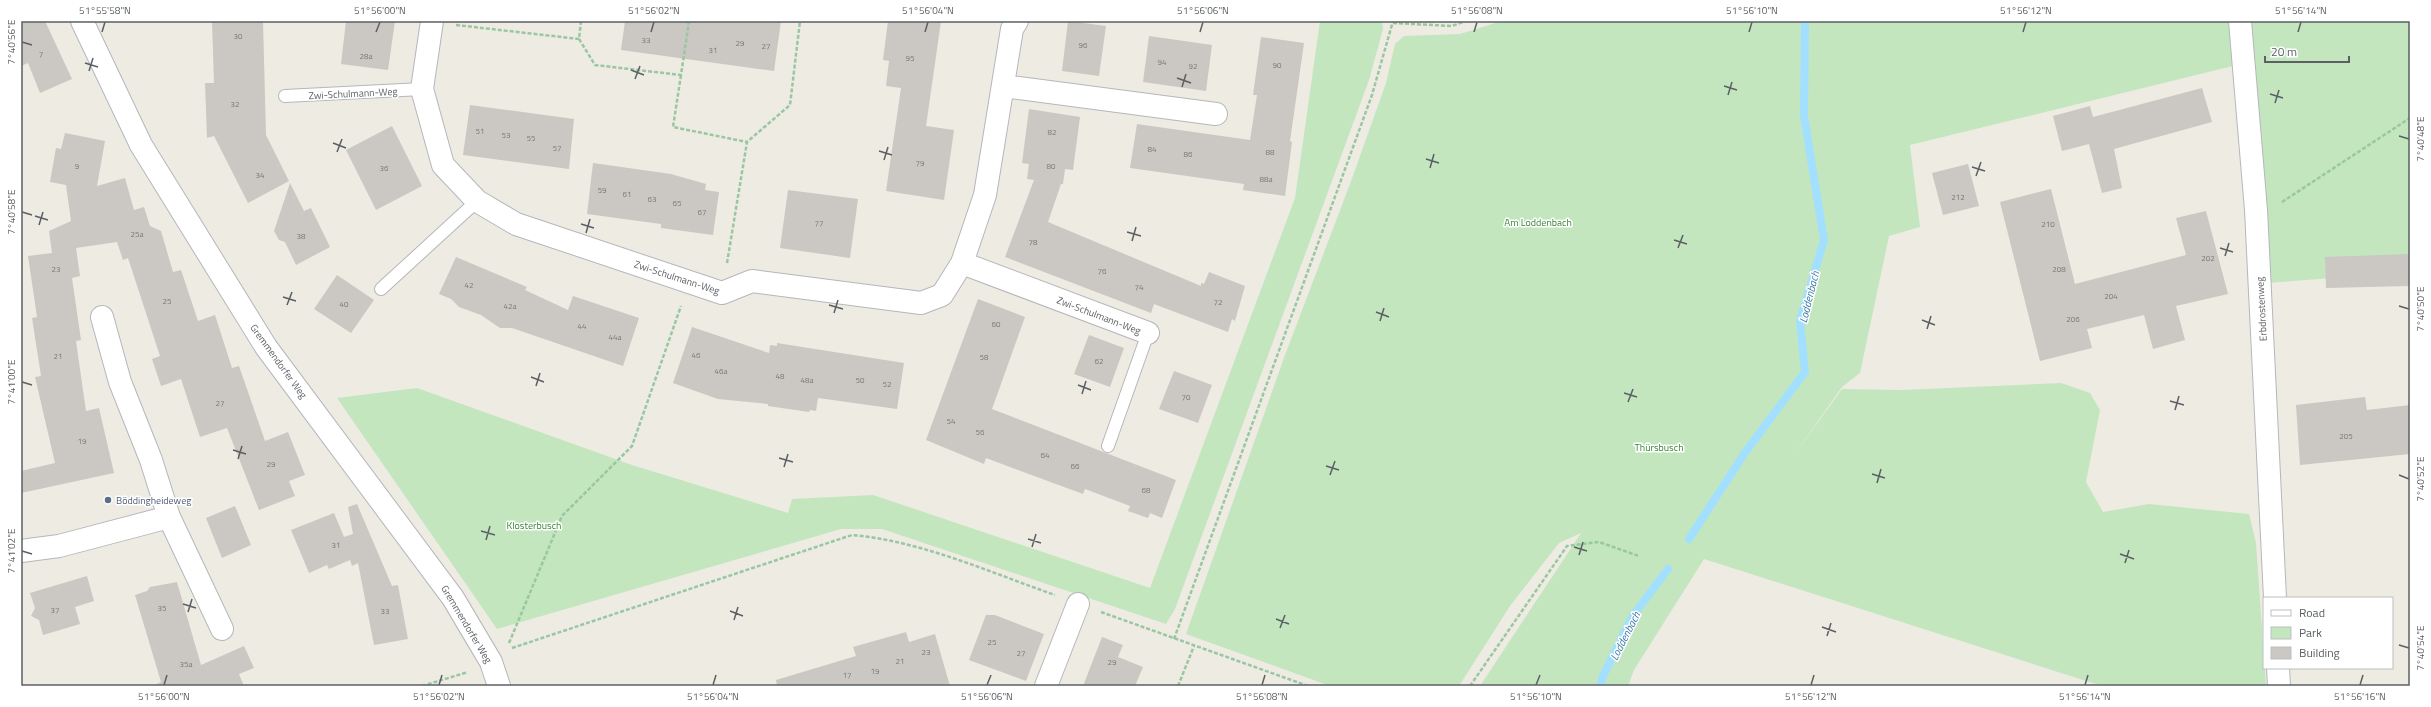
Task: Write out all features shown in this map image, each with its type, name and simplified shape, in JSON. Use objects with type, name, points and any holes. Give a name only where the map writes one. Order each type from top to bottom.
[{"type":"street","name":"Gremmendorfer Weg","points":[[82,21],[141,146],[266,347],[453,598],[499,656],[498,686]]},
{"type":"street","name":"Zwi-Schulmann-Weg","points":[[432,22],[422,89],[443,165],[477,201],[516,224],[722,293],[752,281],[921,302],[942,295],[962,263],[985,194],[1012,29],[1016,21]]},
{"type":"street","name":"Erbdrostenweg","points":[[2240,21],[2256,210],[2275,597]]},
{"type":"street","points":[[1003,86],[1216,114]]},
{"type":"street","name":"Zwi-Schulmann-Weg","points":[[962,263],[1148,333]]},
{"type":"street","points":[[102,317],[120,382],[151,460],[169,518],[222,629]]},
{"type":"street","points":[[21,551],[59,546],[169,518]]},
{"type":"street","points":[[1046,686],[1078,604]]},
{"type":"street","points":[[2278,669],[2279,686]]},
{"type":"lane","name":"Zwi-Schulmann-Weg","points":[[284,96],[422,89]]},
{"type":"lane","points":[[381,289],[477,201]]},
{"type":"lane","name":"Zwi-Schulmann-Weg","points":[[1108,446],[1148,333]]},
{"type":"path","points":[[581,21],[579,39],[596,65],[681,75]]},
{"type":"path","points":[[689,21],[673,127],[747,142]]},
{"type":"path","points":[[722,293],[747,142],[790,105],[800,21]]},
{"type":"path","points":[[1174,639],[1372,96],[1393,22],[1452,26],[1466,21]]},
{"type":"path","points":[[432,22],[579,39]]},
{"type":"path","points":[[2256,210],[2281,202],[2410,118]]},
{"type":"path","points":[[499,656],[562,516],[632,446],[683,300]]},
{"type":"path","points":[[422,686],[480,668],[499,656],[852,535],[878,537],[957,560],[1308,686]]},
{"type":"path","points":[[1470,686],[1567,546],[1599,542],[1637,556]]},
{"type":"path","points":[[1178,686],[1194,646]]},
{"type":"green space","name":"Klosterbusch","points":[[1320,21],[1382,21],[1383,29],[1369,80],[1175,609],[1166,624],[882,529],[841,529],[497,629],[337,398],[417,388],[632,465],[788,513],[792,499],[873,495],[1150,588],[1295,198]]},
{"type":"green space","points":[[1502,21],[2410,21],[2410,272],[2267,283],[2237,65],[1910,145],[1920,227],[1889,236],[1860,373],[1842,387],[1792,458],[1842,389],[1902,390],[2061,383],[2090,393],[2100,410],[2086,482],[2103,512],[2149,504],[2249,514],[2256,543],[2263,643],[2263,669],[2265,669],[2266,686],[2102,686],[1704,559],[1634,670],[1628,686],[1480,686],[1581,533],[1559,543],[1510,606],[1459,686],[1330,686],[1186,634],[1285,355],[1350,184],[1386,83],[1395,44],[1404,36],[1460,34]]},
{"type":"building","points":[[21,21],[45,21],[72,79],[40,93],[28,63],[21,66]]},
{"type":"building","points":[[212,21],[263,21],[266,135],[289,181],[248,203],[214,136],[207,138],[205,83],[214,83]]},
{"type":"building","points":[[346,21],[395,21],[388,70],[341,64]]},
{"type":"building","points":[[625,21],[781,21],[774,71],[621,50]]},
{"type":"building","points":[[888,21],[941,21],[926,126],[954,130],[944,200],[886,191],[901,88],[886,86],[889,61],[883,60]]},
{"type":"building","points":[[1068,21],[1106,26],[1099,76],[1062,71]]},
{"type":"building","points":[[1149,36],[1212,45],[1206,91],[1143,82]]},
{"type":"building","points":[[1261,37],[1304,43],[1290,141],[1292,142],[1285,196],[1243,190],[1244,184],[1130,168],[1137,124],[1250,140],[1257,95],[1253,95]]},
{"type":"building","points":[[2202,88],[2212,122],[2114,149],[2122,188],[2102,193],[2089,144],[2062,151],[2053,116],[2090,106],[2093,117]]},
{"type":"building","points":[[470,105],[574,119],[569,169],[463,155]]},
{"type":"building","points":[[1029,109],[1080,117],[1073,170],[1065,169],[1063,184],[1061,184],[1048,222],[1201,286],[1201,283],[1204,284],[1209,272],[1245,286],[1235,321],[1232,319],[1228,332],[1154,304],[1151,313],[1005,257],[1034,180],[1027,179],[1029,164],[1022,163]]},
{"type":"building","points":[[392,126],[422,186],[376,210],[346,150]]},
{"type":"building","points":[[65,133],[105,141],[97,186],[125,178],[134,210],[144,207],[150,226],[161,231],[173,272],[181,270],[198,321],[215,315],[232,368],[239,366],[265,441],[288,432],[305,475],[289,481],[295,496],[259,510],[227,428],[200,437],[181,379],[161,386],[152,359],[160,356],[128,258],[123,260],[117,242],[76,248],[80,276],[72,278],[81,340],[76,341],[86,411],[99,408],[114,473],[21,493],[21,471],[55,463],[35,377],[41,376],[32,318],[37,317],[28,256],[52,253],[49,231],[71,221],[66,185],[50,182],[56,148],[61,149]]},
{"type":"building","points":[[593,163],[671,174],[706,184],[705,190],[719,192],[713,235],[661,228],[661,224],[587,214]]},
{"type":"building","points":[[1968,164],[1979,206],[1943,215],[1932,173]]},
{"type":"building","points":[[290,183],[304,211],[311,208],[330,247],[296,265],[285,242],[279,240],[274,231]]},
{"type":"building","points":[[2051,189],[2075,284],[2186,255],[2176,218],[2206,211],[2228,294],[2176,306],[2185,340],[2153,349],[2144,315],[2087,329],[2092,348],[2040,361],[2000,202]]},
{"type":"building","points":[[788,190],[858,199],[850,258],[780,248]]},
{"type":"building","points":[[2410,254],[2410,286],[2326,288],[2325,257]]},
{"type":"building","points":[[456,257],[527,287],[525,290],[568,310],[573,296],[639,318],[623,366],[512,328],[500,328],[481,315],[459,307],[451,299],[439,294]]},
{"type":"building","points":[[337,275],[374,300],[351,333],[314,309]]},
{"type":"building","points":[[978,299],[1025,317],[992,409],[1176,480],[1162,518],[1150,513],[1148,518],[1128,511],[1130,506],[1085,489],[1083,494],[986,458],[984,464],[926,440]]},
{"type":"building","points":[[692,327],[769,353],[770,345],[777,346],[777,343],[904,363],[897,409],[818,398],[816,411],[810,410],[809,412],[768,406],[768,404],[718,399],[673,383]]},
{"type":"building","points":[[1089,335],[1124,348],[1110,387],[1074,374]]},
{"type":"building","points":[[1174,371],[1212,385],[1198,423],[1159,409]]},
{"type":"building","points":[[2365,397],[2367,410],[2410,405],[2410,454],[2300,465],[2296,405]]},
{"type":"building","points":[[357,504],[392,586],[398,585],[408,639],[374,645],[358,563],[352,566],[350,560],[329,569],[327,565],[309,573],[291,530],[334,513],[344,537],[353,534],[348,507]]},
{"type":"building","points":[[235,506],[251,545],[222,558],[206,518]]},
{"type":"building","points":[[87,576],[94,601],[75,607],[80,624],[43,635],[39,620],[31,616],[35,608],[30,593]]},
{"type":"building","points":[[177,582],[201,665],[244,646],[254,668],[239,674],[244,686],[153,686],[161,682],[135,595],[147,591],[150,587]]},
{"type":"building","points":[[986,615],[995,615],[1044,634],[1026,681],[969,660]]},
{"type":"building","points":[[906,632],[909,642],[935,634],[950,686],[777,686],[776,680],[856,656],[853,647]]},
{"type":"building","points":[[1102,637],[1123,645],[1118,657],[1143,667],[1135,686],[1083,686]]},
{"type":"waterway","name":"Loddenbach","points":[[1689,539],[1744,454],[1805,372],[1800,321],[1824,240],[1804,116],[1805,21]]},
{"type":"waterway","name":"Loddenbach","points":[[1600,686],[1603,676],[1632,617],[1668,569]]},
{"type":"place","name":"Böddingheideweg","points":[[108,500]]},
{"type":"park label","name":"Am Loddenbach","points":[[1538,222]]},
{"type":"park label","name":"Thürsbusch","points":[[1659,447]]}]
